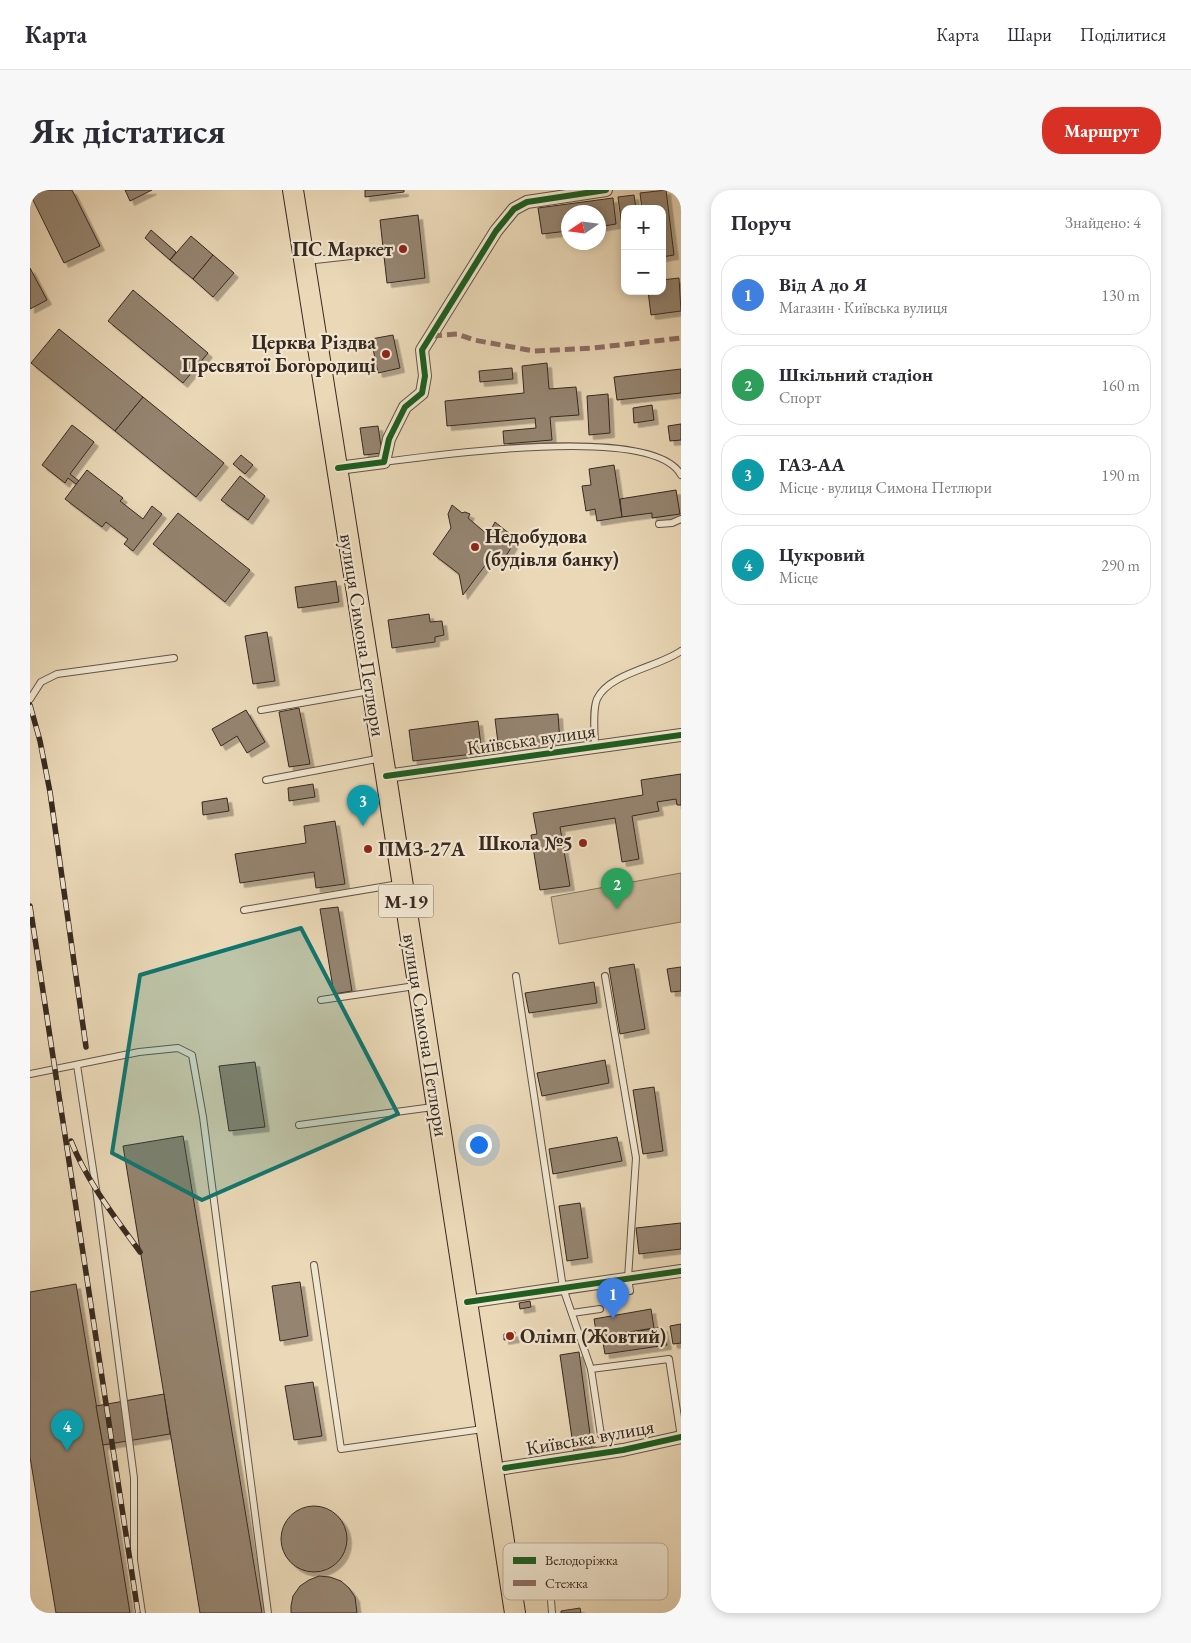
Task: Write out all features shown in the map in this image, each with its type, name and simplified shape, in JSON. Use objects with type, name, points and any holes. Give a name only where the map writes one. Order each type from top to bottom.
[{"type":"highway","name":"вулиця Симона Петлюри","points":[[293,190],[385,767],[504,1543]]},
{"type":"highway","name":"вулиця Симона Петлюри","points":[[513,1600],[515,1613]]},
{"type":"street","points":[[338,468],[384,462],[389,439],[405,406],[422,393],[426,376],[422,350],[496,231],[514,209],[527,202],[606,190]]},
{"type":"street","name":"Київська вулиця","points":[[385,767],[595,747],[681,735]]},
{"type":"street","points":[[467,1302],[681,1271]]},
{"type":"street","name":"Київська вулиця","points":[[505,1468],[623,1450],[681,1437]]},
{"type":"lane","points":[[305,262],[351,256]]},
{"type":"lane","points":[[384,462],[534,446],[583,446],[651,455],[666,461],[680,472],[681,475]]},
{"type":"lane","points":[[659,524],[681,518]]},
{"type":"lane","points":[[595,747],[595,710],[597,700],[605,689],[632,672],[655,665],[681,651]]},
{"type":"lane","points":[[30,699],[41,682],[57,674],[174,658]]},
{"type":"lane","points":[[261,710],[372,691]]},
{"type":"lane","points":[[266,780],[385,767]]},
{"type":"lane","points":[[244,910],[403,883]]},
{"type":"lane","points":[[516,976],[563,1288],[592,1369],[601,1435]]},
{"type":"lane","points":[[605,976],[636,1158],[628,1278],[630,1291]]},
{"type":"lane","points":[[321,1000],[418,985]]},
{"type":"lane","points":[[30,1074],[139,1052],[178,1048],[192,1055],[204,1126],[268,1613]]},
{"type":"lane","points":[[77,1065],[134,1478],[134,1560],[142,1613]]},
{"type":"lane","points":[[299,1125],[437,1107]]},
{"type":"lane","points":[[314,1265],[341,1449],[487,1429]]},
{"type":"lane","points":[[572,1313],[600,1309]]},
{"type":"lane","points":[[592,1369],[669,1359],[681,1437]]},
{"type":"lane","points":[[551,1600],[552,1613]]},
{"type":"highlighted area","points":[[301,928],[398,1114],[202,1200],[112,1153],[140,975]]},
{"type":"shaded area","points":[[681,873],[681,922],[559,944],[551,897]]},
{"type":"building","points":[[30,190],[72,190],[100,246],[64,263],[30,194]]},
{"type":"building","points":[[125,190],[152,190],[130,201]]},
{"type":"building","points":[[365,190],[404,190],[404,192],[365,197]]},
{"type":"building","points":[[666,190],[674,255],[666,256],[666,205],[642,205],[640,193]]},
{"type":"building","points":[[634,195],[635,205],[621,205],[621,220],[618,197]]},
{"type":"building","points":[[613,198],[616,224],[606,226],[606,205],[561,205],[561,232],[542,234],[538,208]]},
{"type":"building","name":"ПС Маркет","points":[[418,215],[425,278],[387,283],[380,220]]},
{"type":"building","points":[[151,230],[176,252],[170,260],[145,238]]},
{"type":"building","points":[[191,236],[213,255],[193,279],[170,260]]},
{"type":"building","points":[[213,255],[234,273],[213,297],[193,279]]},
{"type":"building","points":[[30,268],[47,300],[30,309]]},
{"type":"building","points":[[679,278],[681,311],[651,315],[648,295],[666,295],[666,280]]},
{"type":"building","points":[[133,290],[208,353],[183,383],[108,321]]},
{"type":"building","points":[[59,329],[143,397],[115,431],[31,363]]},
{"type":"building","name":"Церква Різдва Пресвятої Богородиці","points":[[393,335],[400,368],[378,373],[371,339]]},
{"type":"building","points":[[547,363],[549,389],[576,387],[579,415],[550,417],[552,440],[504,444],[503,431],[536,428],[535,418],[447,426],[445,401],[524,393],[522,366]]},
{"type":"building","points":[[512,368],[513,379],[480,382],[479,371]]},
{"type":"building","points":[[681,369],[681,393],[617,400],[614,377]]},
{"type":"building","points":[[608,394],[610,433],[589,435],[587,396]]},
{"type":"building","points":[[143,397],[224,463],[196,497],[115,431]]},
{"type":"building","points":[[652,405],[654,420],[634,423],[633,408]]},
{"type":"building","points":[[681,424],[681,440],[670,441],[668,426]]},
{"type":"building","points":[[72,425],[94,442],[70,474],[79,481],[76,484],[68,478],[65,483],[42,465]]},
{"type":"building","points":[[378,426],[382,453],[364,455],[360,428]]},
{"type":"building","points":[[241,455],[253,465],[245,474],[233,464]]},
{"type":"building","points":[[614,465],[622,517],[597,521],[595,509],[586,511],[582,486],[591,485],[589,469]]},
{"type":"building","points":[[87,470],[123,498],[120,501],[143,519],[152,506],[162,514],[133,551],[124,544],[128,539],[106,522],[102,527],[65,499]]},
{"type":"building","points":[[240,476],[265,496],[248,520],[221,500]]},
{"type":"building","points":[[676,490],[680,514],[652,518],[652,513],[622,517],[620,499]]},
{"type":"building","name":"Недобудова (будівля банку)","points":[[452,505],[462,513],[470,514],[468,518],[488,535],[495,522],[516,539],[501,565],[490,559],[463,595],[459,574],[433,554],[451,528],[448,514]]},
{"type":"building","points":[[178,513],[250,570],[225,602],[153,544]]},
{"type":"building","points":[[336,581],[339,602],[298,608],[295,587]]},
{"type":"building","points":[[429,614],[430,622],[442,621],[444,635],[435,637],[435,642],[392,648],[388,620]]},
{"type":"building","points":[[267,632],[275,681],[253,684],[245,636]]},
{"type":"building","points":[[299,708],[310,764],[289,767],[279,712]]},
{"type":"building","points":[[246,710],[265,742],[247,753],[237,736],[221,746],[212,729]]},
{"type":"building","points":[[558,714],[560,743],[499,751],[495,719]]},
{"type":"building","points":[[478,721],[482,753],[413,761],[409,730]]},
{"type":"building","points":[[681,774],[681,805],[677,805],[676,799],[657,802],[659,811],[632,816],[639,859],[622,862],[615,818],[560,827],[570,886],[540,890],[531,835],[537,834],[533,813],[643,795],[641,780]]},
{"type":"building","points":[[313,784],[315,797],[289,801],[288,788]]},
{"type":"building","points":[[227,798],[229,811],[203,815],[202,802]]},
{"type":"building","points":[[335,821],[345,884],[316,888],[314,872],[240,883],[235,854],[306,843],[304,826]]},
{"type":"building","points":[[338,907],[352,991],[334,994],[320,909]]},
{"type":"building","points":[[634,964],[645,1029],[620,1034],[609,968]]},
{"type":"building","points":[[681,967],[681,991],[671,992],[667,969]]},
{"type":"building","points":[[594,982],[597,1003],[529,1013],[525,993]]},
{"type":"building","points":[[605,1060],[609,1083],[542,1096],[537,1073]]},
{"type":"building","points":[[255,1062],[265,1127],[229,1131],[219,1066]]},
{"type":"building","points":[[654,1087],[663,1151],[643,1154],[633,1090]]},
{"type":"building","points":[[183,1136],[262,1613],[200,1613],[123,1146]]},
{"type":"building","points":[[617,1137],[622,1161],[553,1174],[549,1149]]},
{"type":"building","points":[[580,1203],[588,1258],[567,1261],[559,1206]]},
{"type":"building","points":[[681,1223],[681,1249],[639,1254],[636,1228]]},
{"type":"building","points":[[300,1282],[308,1336],[280,1341],[272,1286]]},
{"type":"building","points":[[76,1284],[130,1613],[56,1613],[30,1457],[30,1292]]},
{"type":"building","points":[[530,1301],[531,1307],[520,1309],[519,1303]]},
{"type":"building","points":[[651,1309],[654,1328],[597,1337],[594,1319]]},
{"type":"building","points":[[681,1324],[681,1343],[673,1344],[670,1326]]},
{"type":"building","points":[[663,1327],[667,1345],[605,1354],[602,1337]]},
{"type":"building","name":"Олімп (Жовтий)","points":[[515,1332],[515,1338],[504,1340],[504,1334]]},
{"type":"building","points":[[579,1352],[592,1449],[574,1452],[560,1355]]},
{"type":"building","points":[[313,1382],[322,1436],[294,1440],[285,1386]]},
{"type":"building","points":[[164,1394],[170,1434],[103,1445],[96,1406]]},
{"type":"building","points":[[320,1506],[338,1515],[345,1526],[347,1539],[345,1552],[338,1563],[327,1570],[308,1572],[290,1563],[283,1552],[281,1533],[290,1515],[301,1508]]},
{"type":"building","points":[[319,1576],[341,1581],[349,1588],[355,1597],[357,1613],[291,1613],[293,1596],[300,1586]]},
{"type":"building","points":[[580,1608],[581,1613],[561,1613],[561,1611]]},
{"type":"railway","points":[[30,705],[40,741],[50,792],[86,1047]]},
{"type":"railway","points":[[30,906],[138,1613]]},
{"type":"railway","points":[[71,1141],[93,1185],[140,1252]]},
{"type":"marked path","points":[[432,336],[457,334],[474,340],[534,351],[593,348],[681,338]]},
{"type":"cycle path","points":[[338,468],[384,462],[389,439],[405,407],[422,393],[425,376],[422,350],[496,231],[514,209],[527,202],[606,190]]},
{"type":"cycle path","points":[[386,776],[681,735]]},
{"type":"cycle path","points":[[467,1302],[681,1271]]},
{"type":"cycle path","points":[[505,1468],[623,1450],[681,1437]]},
{"type":"place","name":"ПС Маркет","points":[[403,249]]},
{"type":"place","name":"Церква Різдва Пресвятої Богородиці","points":[[386,354]]},
{"type":"place","name":"Недобудова (будівля банку)","points":[[475,547]]},
{"type":"place","name":"ГАЗ-АА","points":[[363,826]]},
{"type":"place","name":"Школа №5","points":[[583,843]]},
{"type":"place","name":"ПМЗ-27А","points":[[368,849]]},
{"type":"place","name":"Шкільний стадіон","points":[[617,909]]},
{"type":"place","name":"Від А до Я","points":[[613,1319]]},
{"type":"place","name":"Олімп (Жовтий)","points":[[510,1336]]},
{"type":"place","name":"Цукровий","points":[[67,1451]]}]
